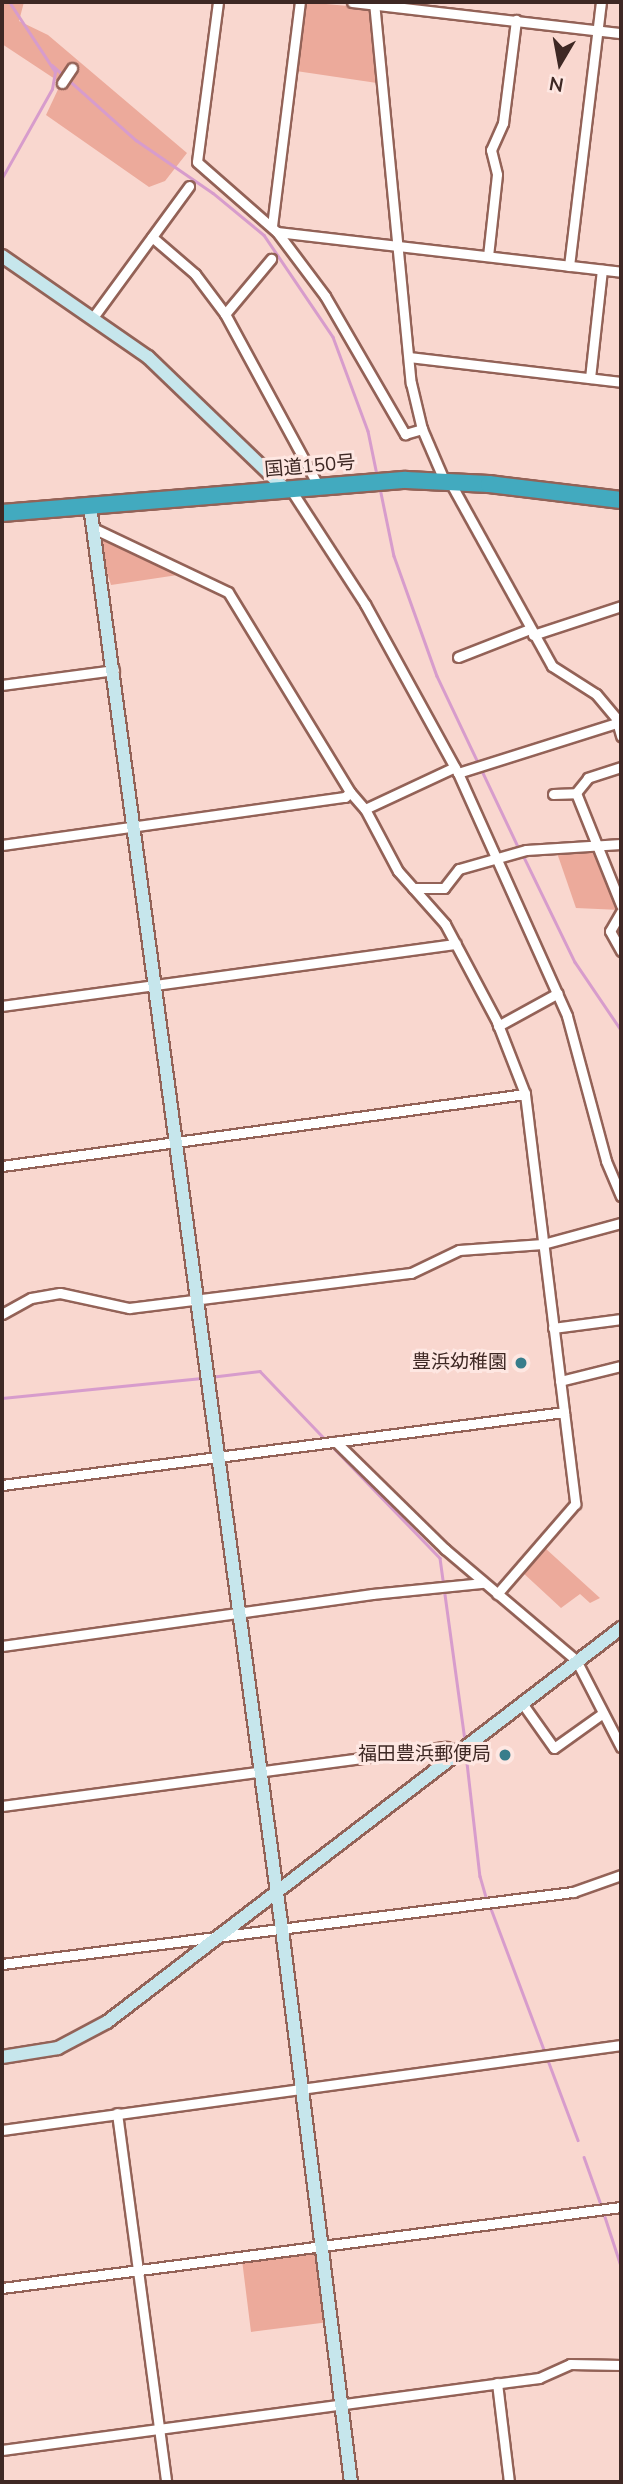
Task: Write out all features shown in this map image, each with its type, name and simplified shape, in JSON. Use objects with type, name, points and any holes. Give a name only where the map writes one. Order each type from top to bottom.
[{"type":"highway","name":"国道150号","points":[[2,513],[319,487],[447,480],[621,500]]},
{"type":"street","points":[[218,2],[197,162],[274,229],[325,296],[405,434],[422,429]]},
{"type":"street","points":[[274,229],[300,2]]},
{"type":"street","points":[[352,2],[621,33]]},
{"type":"street","points":[[569,266],[600,2]]},
{"type":"street","points":[[374,3],[409,357],[422,429],[447,480],[532,632],[559,674],[596,694],[618,719],[621,736]]},
{"type":"street","points":[[488,256],[497,174],[491,150],[503,123],[516,20]]},
{"type":"street","points":[[62,83],[72,68]]},
{"type":"street","points":[[94,316],[189,186]]},
{"type":"street","points":[[274,229],[621,272]]},
{"type":"street","points":[[152,237],[195,274],[225,314],[319,487]]},
{"type":"street","points":[[2,256],[94,316],[148,357],[288,490],[365,604],[456,770],[558,993],[581,1055],[606,1161],[621,1196]]},
{"type":"street","points":[[225,314],[271,259]]},
{"type":"street","points":[[590,378],[602,270]]},
{"type":"street","points":[[409,357],[621,382]]},
{"type":"street","points":[[90,506],[157,986],[282,1929],[344,2405],[351,2482]]},
{"type":"street","points":[[93,528],[228,592],[350,792],[365,809],[398,871],[445,924],[498,1026],[524,1094],[575,1504],[497,1594]]},
{"type":"street","points":[[458,657],[621,606]]},
{"type":"street","points":[[2,685],[114,670]]},
{"type":"street","points":[[365,809],[456,770],[618,719]]},
{"type":"street","points":[[553,794],[576,793],[588,778],[621,767]]},
{"type":"street","points":[[2,845],[345,797],[350,792]]},
{"type":"street","points":[[576,793],[621,905]]},
{"type":"street","points":[[413,888],[444,888],[459,869],[498,861],[541,847],[598,847],[621,844]]},
{"type":"street","points":[[621,912],[610,931],[621,951]]},
{"type":"street","points":[[2,1006],[456,944]]},
{"type":"street","points":[[498,1026],[558,993]]},
{"type":"street","points":[[2,1166],[177,1144],[524,1094]]},
{"type":"street","points":[[2,1314],[31,1298],[60,1293],[129,1308],[411,1273],[471,1248],[543,1244],[621,1223]]},
{"type":"street","points":[[552,1328],[621,1319]]},
{"type":"street","points":[[560,1381],[621,1366]]},
{"type":"street","points":[[2,1485],[564,1412]]},
{"type":"street","points":[[336,1442],[484,1583],[576,1660],[621,1747]]},
{"type":"street","points":[[2,1646],[240,1615],[372,1594],[484,1583]]},
{"type":"street","points":[[2,2057],[58,2048],[82,2038],[221,1938],[576,1660],[621,1628]]},
{"type":"street","points":[[522,1703],[554,1748],[603,1713]]},
{"type":"street","points":[[2,1806],[446,1747],[462,1751]]},
{"type":"street","points":[[2,1965],[573,1892],[621,1875]]},
{"type":"street","points":[[2,2130],[621,2045]]},
{"type":"street","points":[[117,2113],[166,2482]]},
{"type":"street","points":[[2,2288],[621,2207]]},
{"type":"street","points":[[2,2450],[550,2375],[570,2364],[621,2365]]},
{"type":"street","points":[[497,2383],[509,2482]]},
{"type":"shaded area","points":[[2,2],[24,2],[19,21],[48,35],[187,153],[165,181],[149,187],[46,115],[61,83],[2,44]]},
{"type":"shaded area","points":[[304,2],[370,8],[377,83],[296,71]]},
{"type":"shaded area","points":[[93,528],[191,573],[111,585]]},
{"type":"shaded area","points":[[556,850],[596,850],[620,910],[576,908]]},
{"type":"shaded area","points":[[545,1548],[600,1598],[590,1603],[580,1594],[561,1608],[521,1571]]},
{"type":"shaded area","points":[[318,2251],[329,2322],[251,2332],[242,2260]]},
{"type":"waterway","points":[[2,178],[52,89],[55,72],[9,2]]},
{"type":"waterway","points":[[52,65],[136,140],[213,193],[264,235],[333,337],[368,431],[377,475]]},
{"type":"waterway","points":[[380,488],[394,556],[437,676],[519,849]]},
{"type":"waterway","points":[[523,855],[575,962],[621,1030]]},
{"type":"waterway","points":[[210,1377],[260,1371],[325,1439]]},
{"type":"waterway","points":[[2,1398],[204,1378]]},
{"type":"waterway","points":[[330,1444],[440,1558],[465,1741]]},
{"type":"waterway","points":[[466,1754],[480,1876],[487,1900]]},
{"type":"waterway","points":[[490,1906],[578,2140]]},
{"type":"waterway","points":[[584,2157],[600,2202]]},
{"type":"waterway","points":[[605,2217],[621,2266]]},
{"type":"place","name":"豊浜幼稚園","points":[[521,1363]]},
{"type":"place","name":"福田豊浜郵便局","points":[[505,1755]]}]
